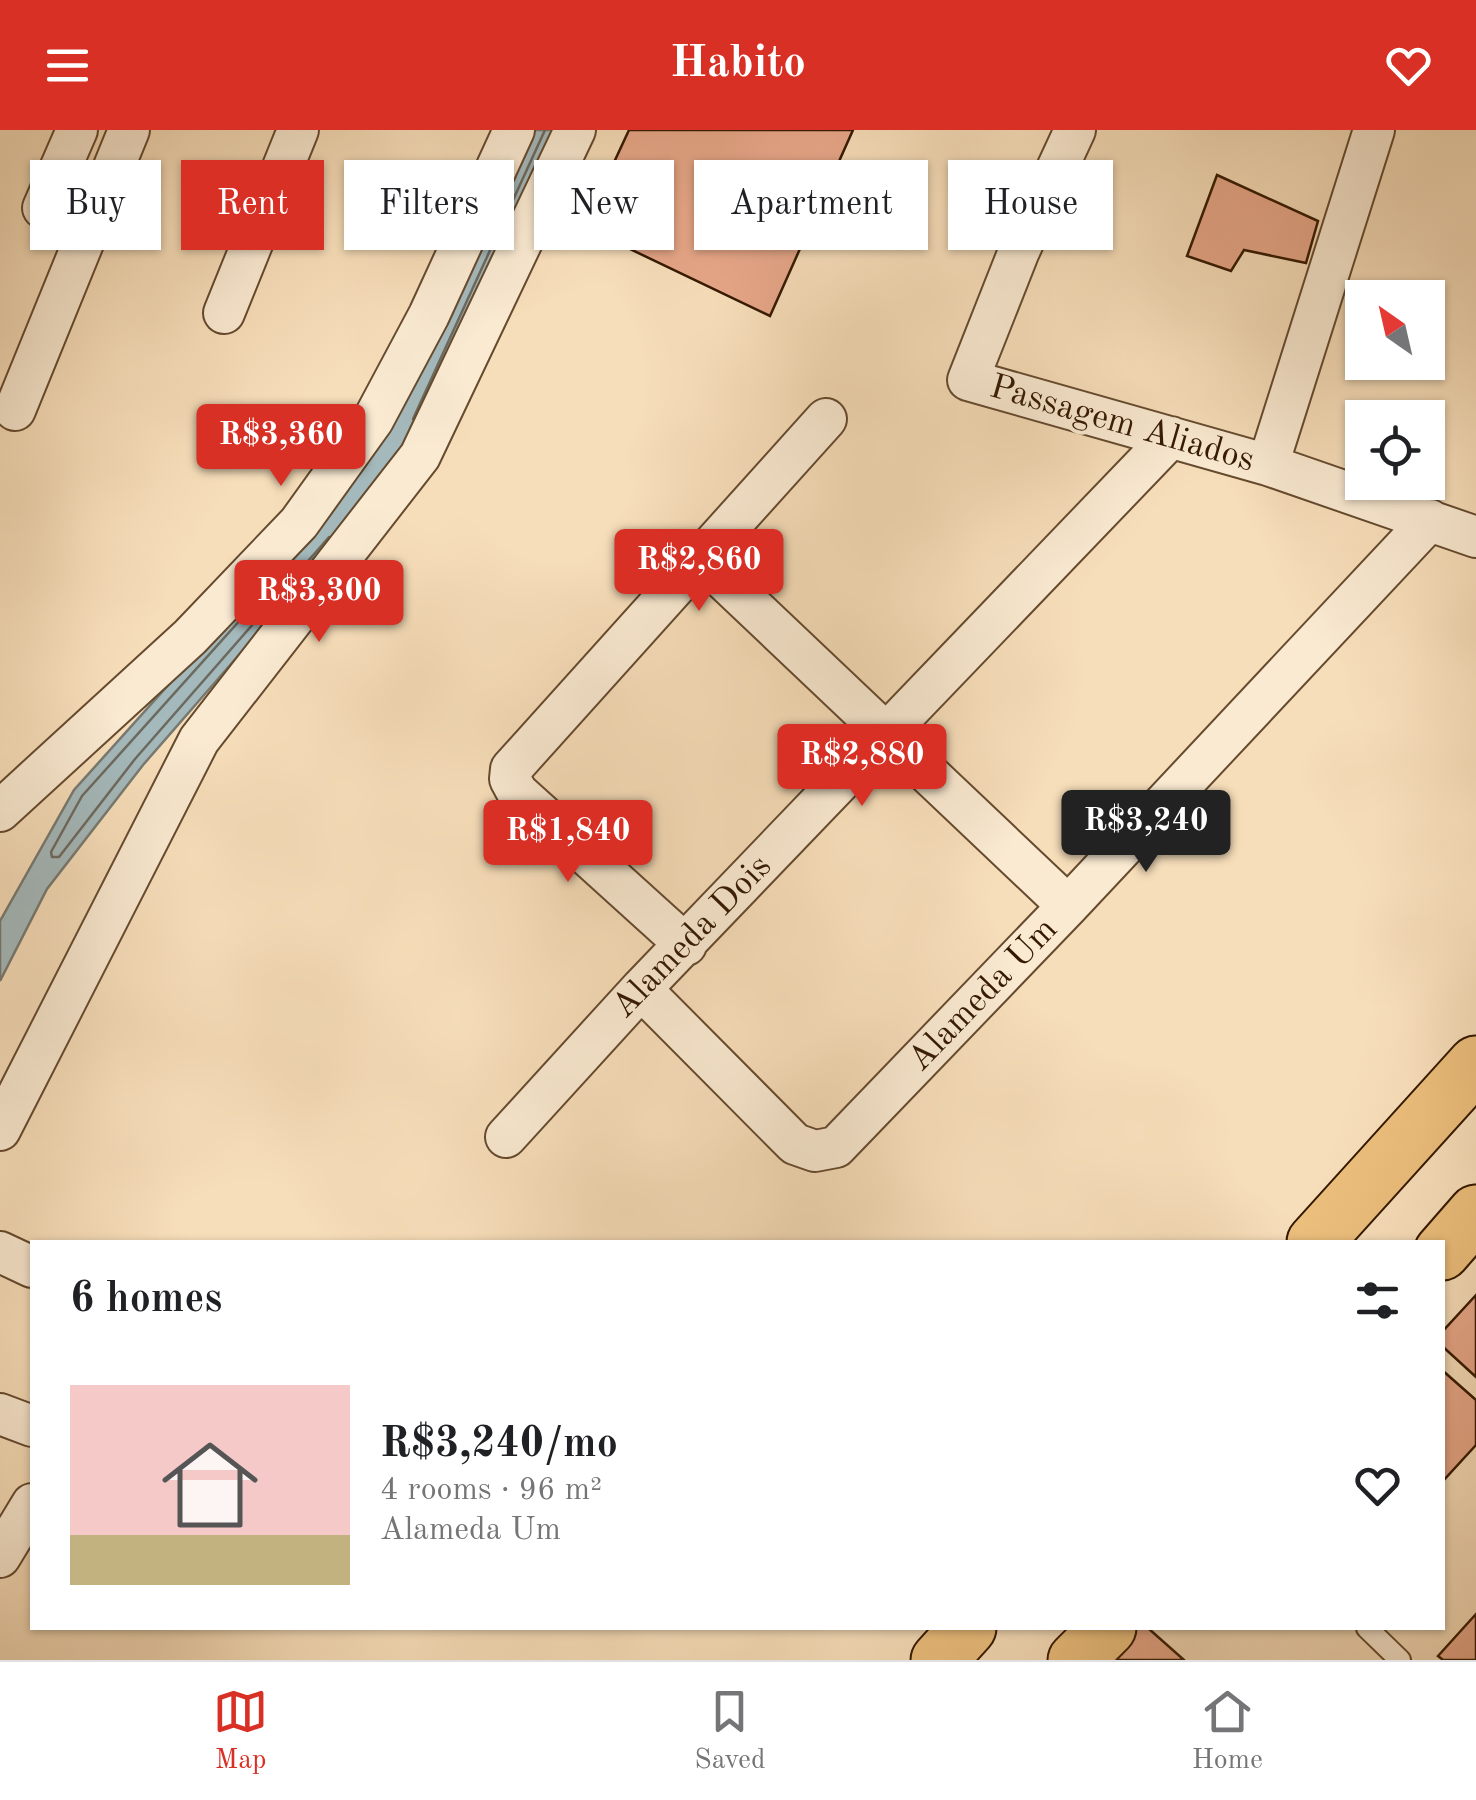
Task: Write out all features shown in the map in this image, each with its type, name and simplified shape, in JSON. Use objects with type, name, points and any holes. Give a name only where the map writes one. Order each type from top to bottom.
[{"type":"main road","points":[[1317,1240],[1476,1064]]},
{"type":"main road","points":[[1445,1248],[1476,1212]]},
{"type":"main road","points":[[939,1660],[966,1630]]},
{"type":"main road","points":[[1076,1660],[1106,1630]]},
{"type":"street","points":[[64,160],[76,130]]},
{"type":"street","points":[[15,410],[129,130]]},
{"type":"street","points":[[224,313],[298,130]]},
{"type":"street","points":[[0,811],[190,637],[299,524],[373,420],[429,314],[514,130]]},
{"type":"street","points":[[0,1130],[198,740],[420,456],[575,130]]},
{"type":"street","name":"Passagem Aliados","points":[[1074,130],[1018,251],[968,380],[1268,465],[1476,536]]},
{"type":"street","points":[[1268,465],[1374,130]]},
{"type":"street","points":[[686,945],[516,792],[510,779],[511,769],[826,420]]},
{"type":"street","name":"Alameda Dois","points":[[506,1137],[885,733],[1171,437]]},
{"type":"street","name":"Alameda Um","points":[[641,990],[795,1144],[815,1151],[836,1147],[1430,520]]},
{"type":"street","points":[[702,559],[1068,906]]},
{"type":"street","points":[[0,1252],[30,1266]]},
{"type":"street","points":[[0,1414],[30,1425]]},
{"type":"street","points":[[0,1557],[30,1507]]},
{"type":"lane","points":[[1368,1630],[1400,1660]]},
{"type":"water","points":[[523,130],[556,130],[542,160],[534,160],[534,178],[514,222],[514,160],[507,160]]},
{"type":"water","points":[[459,250],[501,250],[400,470],[143,765],[47,889],[0,981],[0,921],[74,790],[313,524]]},
{"type":"building","points":[[629,130],[853,130],[840,160],[694,160],[694,250],[799,250],[770,316],[632,250],[674,250],[674,160],[615,160]]},
{"type":"building","points":[[1217,175],[1318,221],[1306,263],[1244,250],[1231,271],[1187,256]]},
{"type":"building","points":[[1476,1295],[1476,1377],[1445,1349],[1445,1329]]},
{"type":"building","points":[[1445,1373],[1476,1400],[1476,1445],[1445,1479]]},
{"type":"building","points":[[1476,1614],[1476,1660],[1443,1660],[1438,1656]]},
{"type":"building","points":[[1134,1630],[1150,1630],[1184,1660],[1106,1660]]}]
